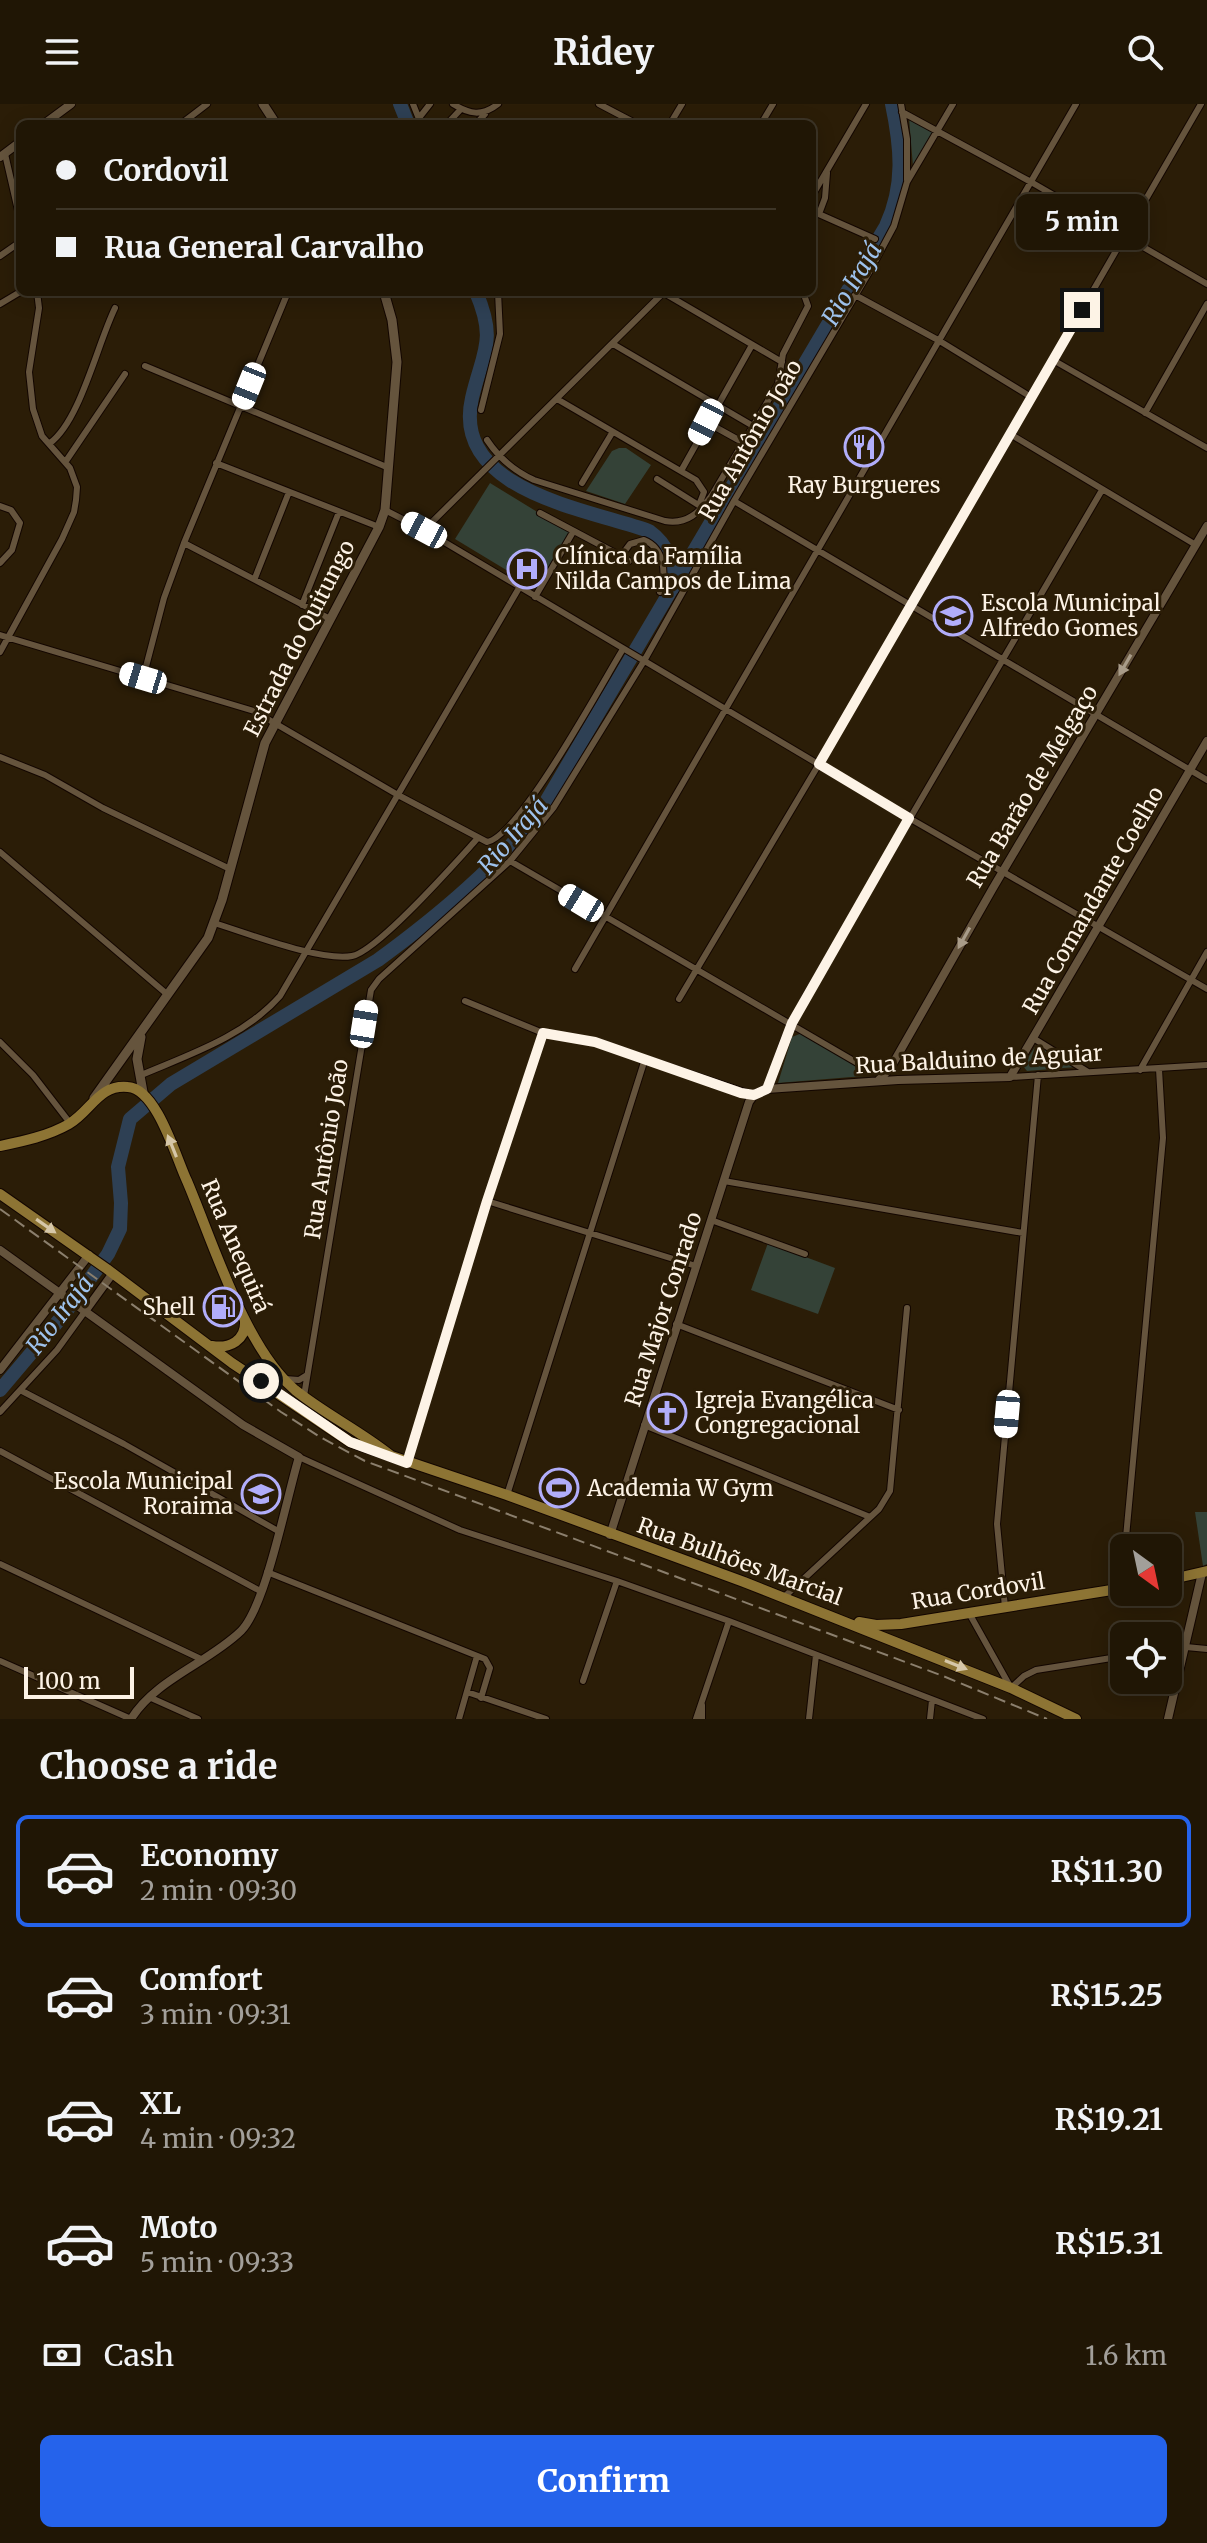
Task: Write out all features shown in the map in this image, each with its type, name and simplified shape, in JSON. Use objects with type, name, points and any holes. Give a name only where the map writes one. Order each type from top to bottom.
[{"type":"main road","name":"Estrada do Quitungo","points":[[0,1146],[24,1141],[70,1123],[94,1098],[200,952],[214,923],[258,766],[274,722],[379,527],[385,510],[397,362],[386,296]]},
{"type":"main road","name":"Estrada do Quitungo","points":[[145,1028],[138,1050],[139,1076],[147,1098]]},
{"type":"main road","points":[[94,1098],[119,1087],[134,1088],[147,1098]]},
{"type":"main road","name":"Rua Anequirá","points":[[147,1098],[205,1222],[245,1321],[285,1379],[304,1396],[395,1459]]},
{"type":"main road","name":"Rua Bulhões Marcial","points":[[0,1194],[210,1346],[350,1442],[507,1495],[837,1618],[1011,1688],[1076,1719]]},
{"type":"main road","points":[[210,1346],[223,1348],[237,1341],[246,1329],[245,1321]]},
{"type":"main road","points":[[1182,1577],[1205,1572]]},
{"type":"main road","name":"Rua Cordovil","points":[[837,1618],[876,1625],[901,1624],[1110,1591]]},
{"type":"main road","points":[[900,1644],[898,1634],[901,1624]]},
{"type":"street","points":[[49,120],[71,104]]},
{"type":"street","points":[[186,120],[207,104]]},
{"type":"street","points":[[453,104],[475,114],[487,111]]},
{"type":"street","points":[[479,120],[498,104]]},
{"type":"street","points":[[599,104],[629,120]]},
{"type":"street","points":[[816,189],[866,104]]},
{"type":"street","name":"Rua Antônio João","points":[[304,1396],[369,995],[379,979],[510,861],[554,807],[855,295],[894,226],[907,182],[953,104]]},
{"type":"street","points":[[575,969],[1076,104]]},
{"type":"street","points":[[679,999],[819,764],[1201,104]]},
{"type":"street","points":[[901,108],[1207,284]]},
{"type":"street","points":[[901,108],[908,156],[907,182]]},
{"type":"street","points":[[451,120],[461,109]]},
{"type":"street","points":[[2,154],[16,205]]},
{"type":"street","points":[[816,211],[825,198],[827,169]]},
{"type":"street","points":[[816,212],[875,239]]},
{"type":"street","points":[[855,295],[938,340],[1031,397]]},
{"type":"street","points":[[0,652],[4,636],[74,512],[77,487],[66,461],[42,436],[33,409],[29,372],[39,308],[38,296]]},
{"type":"street","points":[[143,678],[164,598],[184,543],[286,296]]},
{"type":"street","points":[[481,410],[500,334],[498,296]]},
{"type":"street","points":[[424,530],[660,296]]},
{"type":"street","points":[[671,296],[782,362]]},
{"type":"street","name":"Rua Antônio João","points":[[496,458],[534,480],[665,521],[681,522],[701,506],[744,443],[778,384],[783,354],[808,306],[804,296]]},
{"type":"street","points":[[1145,413],[1207,304]]},
{"type":"street","points":[[50,443],[68,425],[115,308]]},
{"type":"street","points":[[613,344],[753,426]]},
{"type":"street","points":[[681,471],[752,345]]},
{"type":"street","points":[[1053,360],[1207,448]]},
{"type":"street","points":[[145,366],[389,468]]},
{"type":"street","points":[[66,461],[125,374]]},
{"type":"street","points":[[557,399],[700,483],[704,492],[701,506],[657,479]]},
{"type":"street","points":[[706,422],[744,443]]},
{"type":"street","points":[[582,483],[612,433]]},
{"type":"street","points":[[1010,434],[1196,545]]},
{"type":"street","points":[[487,440],[496,458]]},
{"type":"street","points":[[216,463],[379,527]]},
{"type":"street","points":[[767,1089],[792,1023],[1102,490]]},
{"type":"street","points":[[255,578],[289,492]]},
{"type":"street","points":[[734,501],[1207,780]]},
{"type":"street","points":[[0,506],[11,510],[20,523],[12,550],[0,563]]},
{"type":"street","points":[[385,510],[1207,989]]},
{"type":"street","points":[[302,605],[339,512]]},
{"type":"street","points":[[540,513],[629,561]]},
{"type":"street","name":"Rua Barão de Melgaço","points":[[876,1082],[890,1068],[1003,870],[1207,526]]},
{"type":"street","points":[[535,597],[573,532]]},
{"type":"street","points":[[621,556],[634,542],[644,540],[654,546],[663,566],[660,592]]},
{"type":"street","points":[[184,543],[330,619]]},
{"type":"street","points":[[139,1076],[200,1052],[264,1013],[280,996],[519,588]]},
{"type":"street","points":[[4,636],[254,711],[398,795],[477,839],[489,842],[510,827],[625,651]]},
{"type":"street","name":"Rua Comandante Coelho","points":[[1010,1077],[1207,741]]},
{"type":"street","points":[[0,757],[45,775],[103,808],[230,869]]},
{"type":"street","points":[[214,923],[307,950],[352,956],[367,949],[422,898],[477,839]]},
{"type":"street","points":[[0,852],[168,996]]},
{"type":"street","points":[[510,861],[871,1071],[881,1073],[890,1068],[898,1080]]},
{"type":"street","points":[[1140,1070],[1207,952]]},
{"type":"street","points":[[465,1001],[543,1033],[587,1039],[754,1095]]},
{"type":"street","points":[[407,1463],[487,1201],[543,1033]]},
{"type":"street","points":[[1033,1038],[1088,1072]]},
{"type":"street","points":[[0,1042],[33,1075],[70,1123]]},
{"type":"street","points":[[507,1495],[645,1059]]},
{"type":"street","name":"Rua Balduino de Aguiar","points":[[754,1095],[767,1089],[898,1080],[1010,1077],[1207,1065]]},
{"type":"street","points":[[1126,1534],[1163,1138],[1159,1069]]},
{"type":"street","points":[[871,1071],[876,1082]]},
{"type":"street","points":[[1005,1607],[997,1524],[1038,1075]]},
{"type":"street","name":"Rua Major Conrado","points":[[610,1535],[745,1110],[754,1095]]},
{"type":"street","points":[[724,1181],[1023,1233]]},
{"type":"street","points":[[487,1201],[696,1266]]},
{"type":"street","points":[[711,1220],[805,1254]]},
{"type":"street","points":[[0,1250],[243,1425],[299,1457],[460,1530],[729,1621],[983,1719]]},
{"type":"street","points":[[0,1370],[64,1295],[91,1257]]},
{"type":"street","points":[[0,1412],[57,1350],[110,1271]]},
{"type":"street","points":[[783,1598],[870,1517],[890,1491],[907,1308]]},
{"type":"street","points":[[676,1324],[899,1410]]},
{"type":"street","points":[[285,1379],[299,1380],[307,1375]]},
{"type":"street","points":[[22,1391],[124,1444],[278,1531]]},
{"type":"street","points":[[644,1425],[870,1517]]},
{"type":"street","points":[[0,1451],[262,1592]]},
{"type":"street","points":[[0,1661],[131,1719],[149,1697],[241,1631],[251,1619],[262,1592],[299,1457]]},
{"type":"street","points":[[0,1564],[203,1660]]},
{"type":"street","points":[[267,1572],[485,1659],[490,1666],[481,1698]]},
{"type":"street","points":[[1168,1719],[1205,1572]]},
{"type":"street","points":[[583,1681],[617,1581]]},
{"type":"street","points":[[969,1613],[1011,1688],[1036,1670],[1110,1658]]},
{"type":"street","points":[[696,1719],[729,1621]]},
{"type":"street","points":[[1182,1648],[1207,1649]]},
{"type":"street","points":[[809,1719],[816,1655]]},
{"type":"street","points":[[459,1719],[477,1656]]},
{"type":"street","points":[[467,1692],[546,1719]]},
{"type":"street","points":[[149,1697],[198,1719]]},
{"type":"street","points":[[930,1719],[932,1700]]},
{"type":"street","points":[[702,1702],[702,1719]]},
{"type":"green space","points":[[909,118],[934,131],[913,167]]},
{"type":"green space","points":[[626,448],[651,465],[625,504],[586,491],[612,451]]},
{"type":"green space","points":[[490,483],[570,532],[536,588],[455,539]]},
{"type":"green space","points":[[802,1033],[865,1067],[864,1076],[778,1083],[792,1037]]},
{"type":"green space","points":[[1036,1045],[1076,1067],[1027,1071],[1023,1066]]},
{"type":"green space","points":[[768,1243],[835,1268],[818,1314],[751,1290]]},
{"type":"green space","points":[[1195,1512],[1207,1512],[1207,1564],[1203,1566]]},
{"type":"waterway","points":[[400,104],[406,120]]},
{"type":"waterway","name":"Rio Irajá","points":[[0,1390],[65,1313],[108,1254],[120,1229],[118,1167],[130,1119],[171,1084],[378,960],[401,943],[488,869],[544,805],[886,226],[896,196],[900,166],[892,104]]},
{"type":"waterway","points":[[477,296],[487,335],[472,398],[471,430],[482,455],[503,475],[530,491],[561,504],[649,531],[662,543],[669,556],[675,587]]},
{"type":"railway","points":[[0,1209],[281,1412],[365,1461],[943,1676],[1047,1719]]},
{"type":"place","name":"Ray Burgueres","points":[[864,447]]},
{"type":"place","name":"Clínica da Família Nilda Campos de Lima","points":[[527,569]]},
{"type":"place","name":"Escola Municipal Alfredo Gomes","points":[[953,616]]},
{"type":"place","name":"Shell","points":[[223,1307]]},
{"type":"place","name":"Igreja Evangélica Congregacional","points":[[667,1413]]},
{"type":"place","name":"Academia W Gym","points":[[559,1488]]},
{"type":"place","name":"Escola Municipal Roraima","points":[[261,1494]]},
{"type":"route","points":[[261,1381],[333,1433],[407,1463],[487,1201],[543,1033],[595,1042],[741,1093],[754,1095],[767,1089],[784,1040],[806,996],[909,818],[819,764],[1082,310]]}]
